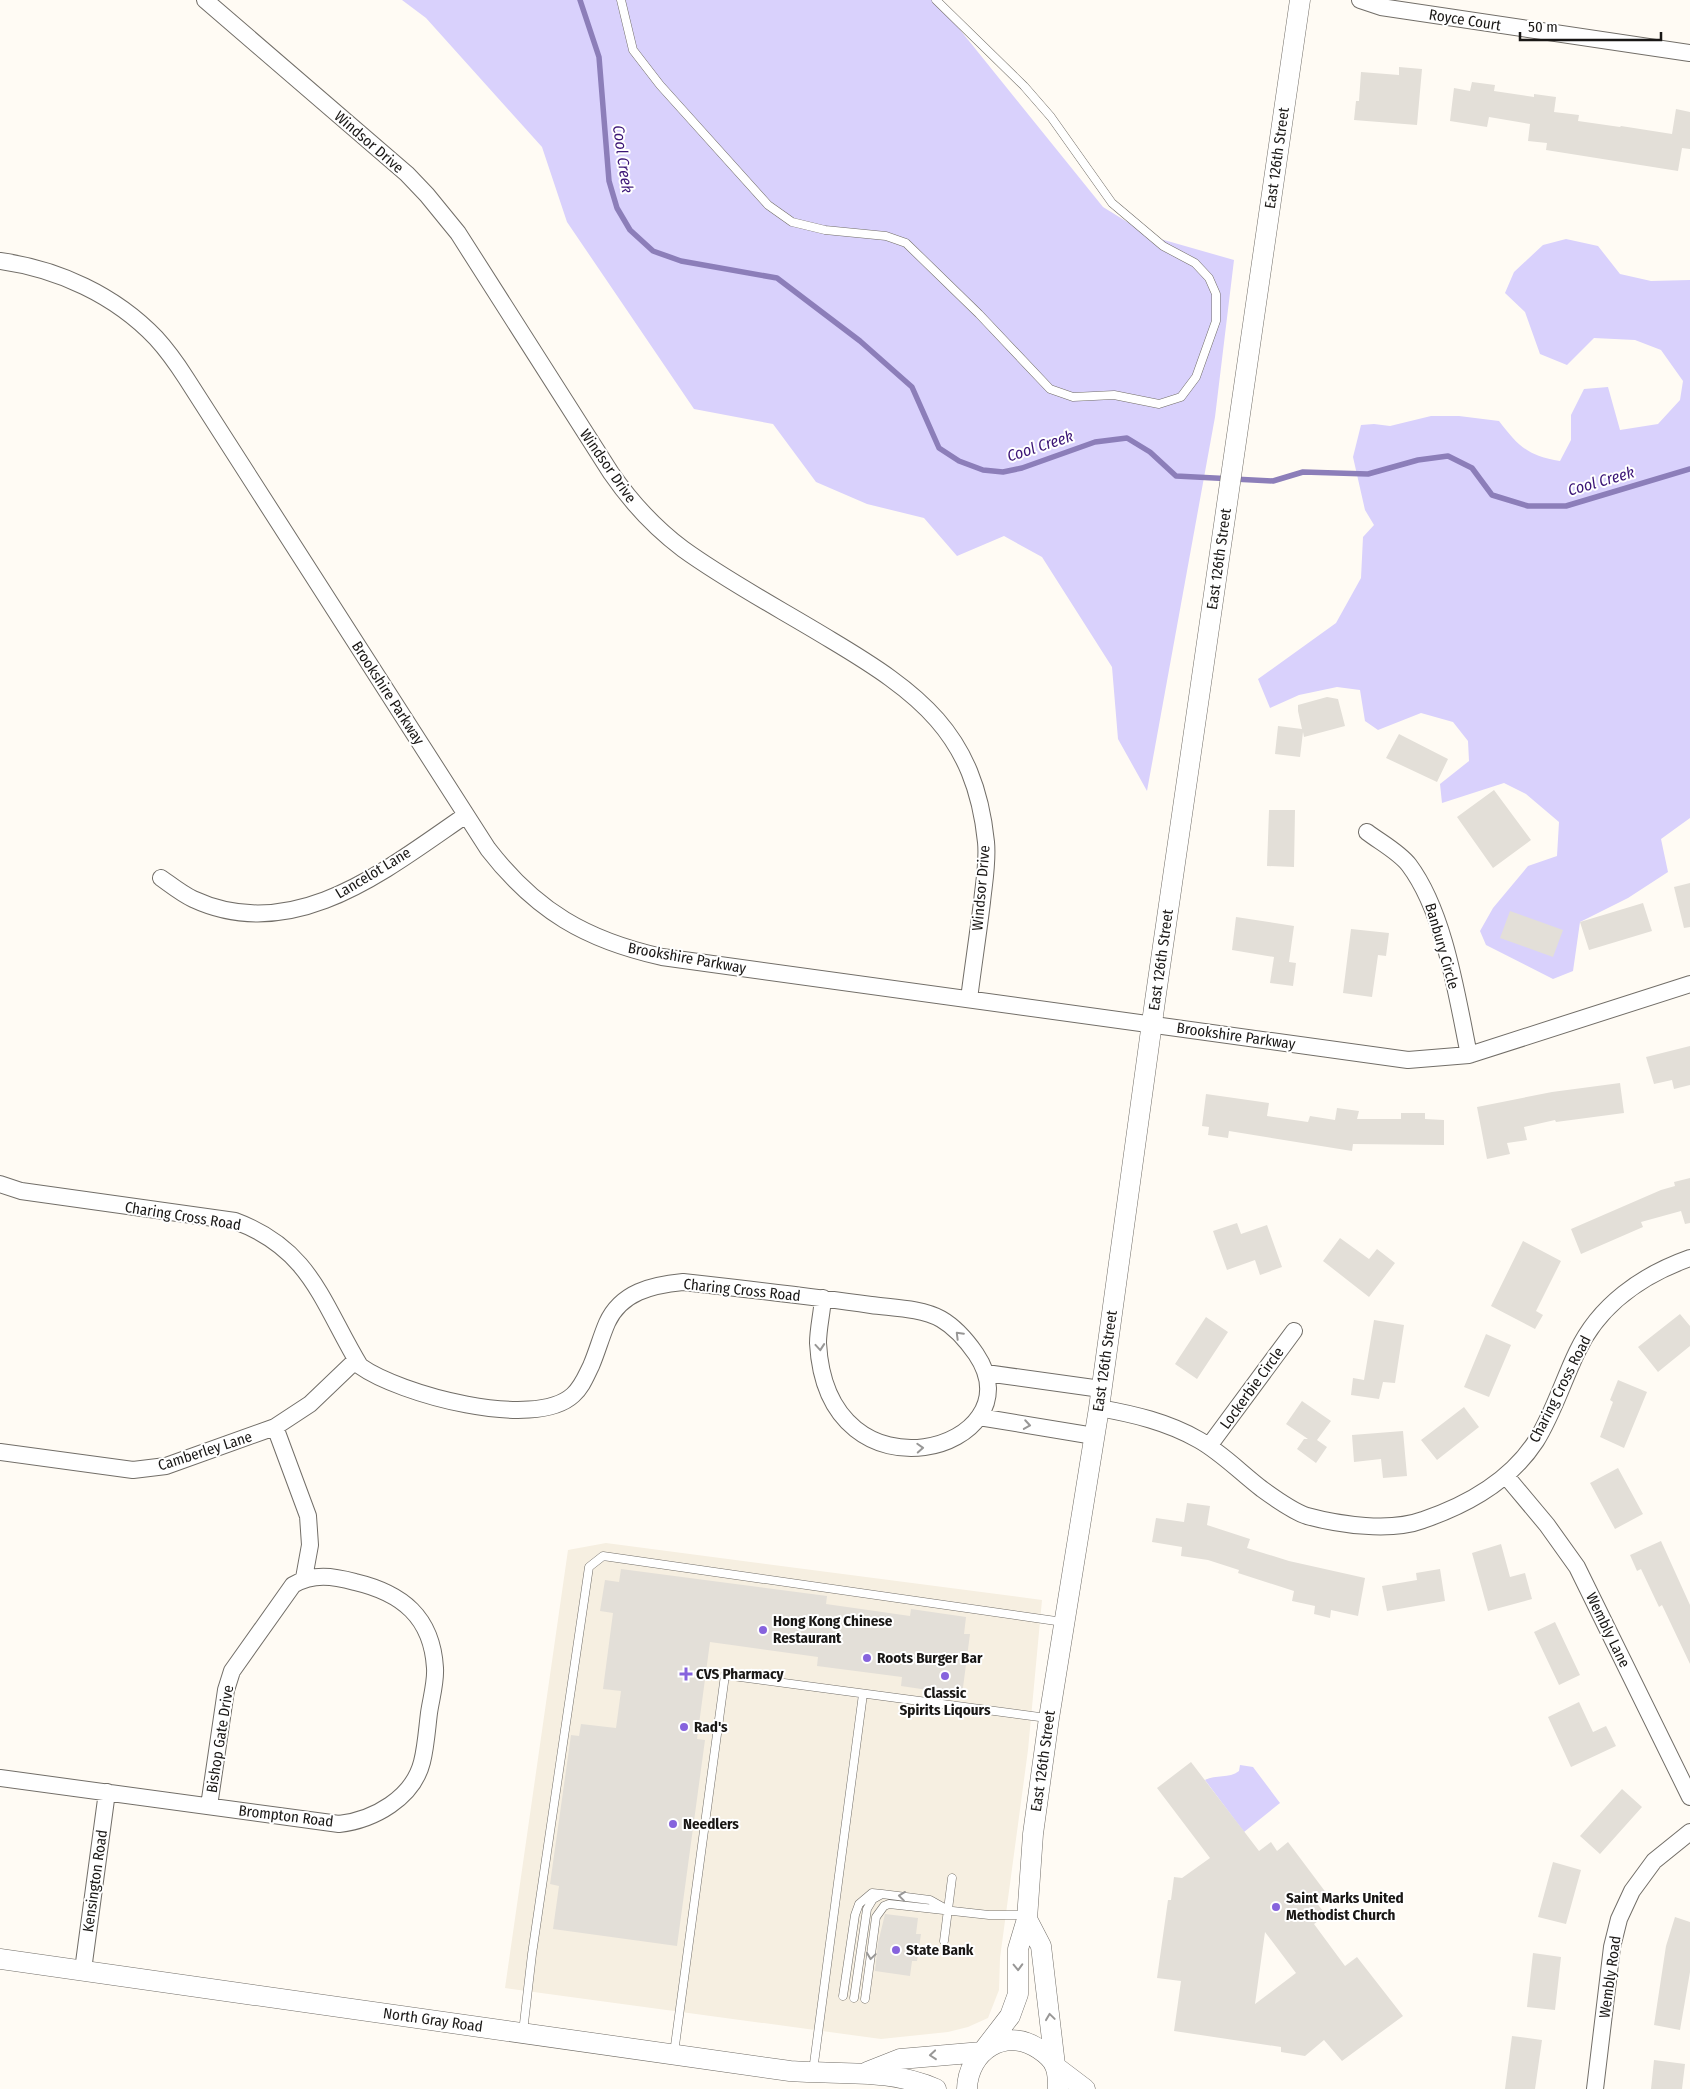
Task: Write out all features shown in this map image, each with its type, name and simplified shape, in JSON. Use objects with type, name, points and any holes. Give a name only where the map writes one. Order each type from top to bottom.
[{"type":"street","name":"Windsor Drive","points":[[204,0],[407,174],[427,194],[458,233],[611,473],[628,497],[662,532],[711,568],[894,679],[926,707],[942,726],[968,768],[983,815],[986,845],[986,869],[969,999]]},
{"type":"street","name":"East 126th Street","points":[[967,2089],[972,2066],[1014,2007],[1019,1985],[1018,1949],[1027,1917],[1033,1834],[1049,1718],[1100,1399],[1300,0]]},
{"type":"street","name":"Royce Court","points":[[1360,0],[1381,7],[1690,53]]},
{"type":"street","name":"Brookshire Parkway","points":[[0,261],[44,271],[80,284],[122,310],[156,338],[186,378],[488,849],[523,890],[549,911],[607,943],[662,957],[1408,1060],[1469,1055],[1690,984]]},
{"type":"street","name":"Lancelot Lane","points":[[161,878],[191,898],[219,908],[257,913],[296,910],[345,893],[466,815]]},
{"type":"street","name":"Banbury Circle","points":[[1367,832],[1408,864],[1428,895],[1442,935],[1469,1055]]},
{"type":"street","name":"Charing Cross Road","points":[[0,1184],[21,1191],[235,1221],[259,1230],[297,1260],[317,1286],[356,1360],[368,1373],[451,1403],[478,1407],[538,1408],[557,1405],[573,1395],[583,1383],[607,1322],[619,1304],[637,1292],[660,1284],[683,1282],[823,1298],[916,1312],[940,1319],[964,1338],[984,1366],[989,1382],[989,1395],[979,1416],[971,1427],[929,1448],[889,1446],[870,1440],[848,1422],[833,1404],[825,1383],[818,1343],[823,1298]]},
{"type":"street","name":"Charing Cross Road","points":[[986,1373],[1100,1399],[1132,1414],[1177,1429],[1209,1446],[1263,1490],[1306,1516],[1364,1526],[1422,1521],[1475,1498],[1506,1476],[1535,1442],[1578,1350],[1598,1317],[1641,1280],[1666,1266],[1690,1258]]},
{"type":"street","name":"Lockerbie Circle","points":[[1209,1446],[1294,1330]]},
{"type":"street","name":"Camberley Lane","points":[[0,1452],[144,1470],[189,1459],[275,1427],[310,1404],[356,1360]]},
{"type":"street","points":[[979,1416],[1094,1436]]},
{"type":"street","points":[[275,1427],[308,1516],[310,1545],[304,1578]]},
{"type":"street","name":"Wembly Lane","points":[[1506,1476],[1548,1525],[1576,1567],[1690,1797]]},
{"type":"street","name":"Brompton Road","points":[[0,1778],[339,1824],[358,1822],[389,1807],[413,1782],[422,1763],[435,1670],[432,1642],[419,1619],[397,1597],[377,1587],[320,1576],[304,1578]]},
{"type":"street","name":"Bishop Gate Drive","points":[[209,1806],[226,1690],[232,1671],[293,1585],[304,1578]]},
{"type":"street","name":"Kensington Road","points":[[83,1970],[107,1792]]},
{"type":"street","name":"Wembly Road","points":[[1595,2089],[1612,1946],[1619,1919],[1632,1891],[1654,1861],[1690,1832]]},
{"type":"street","points":[[1027,1917],[1041,1946],[1058,2089]]},
{"type":"street","name":"North Gray Road","points":[[0,1959],[812,2073],[868,2072],[910,2080],[936,2089]]},
{"type":"street","name":"North Gray Road","points":[[868,2072],[900,2059],[983,2052],[998,2043],[1007,2041],[1025,2042],[1049,2056],[1056,2066]]},
{"type":"street","points":[[1056,2066],[1084,2089]]},
{"type":"lane","points":[[621,0],[634,50],[660,85],[768,204],[792,222],[825,230],[886,236],[906,244],[979,314],[1050,389],[1073,397],[1114,395],[1160,404],[1182,397],[1196,376],[1216,321],[1216,294],[1209,278],[1195,262],[1163,246],[1112,203],[1051,117],[1024,86],[936,0]]},
{"type":"lane","points":[[523,2032],[532,1954],[589,1568],[603,1556],[1065,1622]]},
{"type":"lane","points":[[674,2053],[725,1675],[1049,1718]]},
{"type":"lane","points":[[812,2073],[864,1694]]},
{"type":"lane","points":[[944,1941],[952,1878]]},
{"type":"lane","points":[[843,1996],[855,1915],[859,1904],[872,1893],[930,1900],[948,1910]]},
{"type":"lane","points":[[854,1998],[867,1909],[873,1899],[882,1894]]},
{"type":"lane","points":[[865,2000],[879,1910],[889,1904],[989,1916],[1027,1917]]},
{"type":"shaded area","points":[[402,0],[936,0],[1103,207],[1150,236],[1234,260],[1215,417],[1147,791],[1118,739],[1112,667],[1042,557],[1004,536],[957,556],[924,518],[867,504],[816,482],[773,424],[694,409],[567,222],[542,147],[426,18]]},
{"type":"shaded area","points":[[1566,239],[1598,246],[1620,274],[1651,281],[1690,280],[1690,818],[1661,839],[1668,872],[1628,898],[1580,922],[1573,971],[1553,979],[1486,945],[1480,931],[1493,908],[1528,866],[1557,856],[1559,822],[1526,794],[1504,783],[1442,803],[1440,784],[1469,761],[1468,741],[1453,722],[1421,713],[1378,730],[1365,721],[1360,690],[1337,687],[1299,695],[1270,708],[1258,679],[1336,623],[1361,578],[1363,537],[1374,525],[1365,510],[1353,457],[1361,425],[1390,426],[1431,416],[1459,416],[1499,421],[1525,449],[1540,456],[1560,461],[1571,440],[1571,415],[1584,389],[1608,387],[1620,430],[1658,424],[1680,400],[1683,381],[1661,350],[1635,340],[1594,338],[1567,365],[1540,354],[1525,312],[1505,293],[1514,272],[1543,245]]},
{"type":"shaded area","points":[[606,1543],[1042,1600],[1028,1750],[1000,1958],[999,1990],[988,2018],[968,2027],[948,2032],[881,2039],[505,1988],[568,1550]]},
{"type":"shaded area","points":[[1240,1765],[1253,1767],[1280,1803],[1244,1832],[1205,1780],[1235,1773],[1239,1771]]},
{"type":"building","points":[[1399,67],[1422,69],[1417,125],[1354,120],[1356,101],[1359,101],[1361,72],[1399,75]]},
{"type":"building","points":[[1472,82],[1495,85],[1494,91],[1534,97],[1534,94],[1556,97],[1554,112],[1579,115],[1578,121],[1620,127],[1672,134],[1676,109],[1690,112],[1690,149],[1682,148],[1678,171],[1546,150],[1547,143],[1528,141],[1530,124],[1489,117],[1487,127],[1450,121],[1454,88],[1470,91]]},
{"type":"building","points":[[1327,697],[1338,699],[1345,726],[1304,737],[1303,732],[1300,757],[1275,754],[1278,726],[1302,729],[1298,705]]},
{"type":"building","points":[[1399,734],[1448,759],[1437,782],[1386,758]]},
{"type":"building","points":[[1494,790],[1531,840],[1493,868],[1457,817]]},
{"type":"building","points":[[1269,810],[1295,810],[1294,867],[1267,866]]},
{"type":"building","points":[[1690,883],[1690,927],[1684,928],[1674,887]]},
{"type":"building","points":[[1643,903],[1652,931],[1589,950],[1580,922]]},
{"type":"building","points":[[1510,911],[1563,930],[1553,957],[1500,938]]},
{"type":"building","points":[[1236,917],[1294,926],[1289,962],[1296,963],[1293,986],[1270,983],[1274,957],[1232,950]]},
{"type":"building","points":[[1351,929],[1389,933],[1386,956],[1378,955],[1372,997],[1343,993]]},
{"type":"building","points":[[1690,1046],[1690,1085],[1674,1089],[1672,1080],[1654,1084],[1646,1057]]},
{"type":"building","points":[[1620,1083],[1624,1113],[1556,1122],[1555,1120],[1524,1127],[1527,1140],[1507,1143],[1510,1154],[1487,1159],[1477,1107],[1552,1092]]},
{"type":"building","points":[[1206,1094],[1269,1103],[1267,1116],[1308,1122],[1310,1116],[1335,1120],[1337,1108],[1359,1111],[1357,1119],[1401,1119],[1401,1113],[1425,1113],[1425,1119],[1444,1120],[1444,1145],[1353,1144],[1352,1151],[1229,1131],[1228,1138],[1208,1135],[1209,1127],[1202,1126]]},
{"type":"building","points":[[1690,1178],[1690,1223],[1685,1224],[1681,1211],[1641,1222],[1643,1227],[1581,1254],[1571,1229],[1661,1190],[1675,1186],[1674,1182]]},
{"type":"building","points":[[1237,1223],[1241,1234],[1267,1225],[1282,1267],[1260,1275],[1255,1260],[1227,1270],[1213,1231]]},
{"type":"building","points":[[1340,1238],[1369,1259],[1377,1249],[1395,1263],[1369,1297],[1323,1261]]},
{"type":"building","points":[[1523,1241],[1561,1261],[1536,1311],[1543,1315],[1535,1329],[1491,1306]]},
{"type":"building","points":[[1680,1314],[1690,1326],[1690,1346],[1658,1372],[1638,1347]]},
{"type":"building","points":[[1206,1317],[1228,1332],[1197,1379],[1175,1364]]},
{"type":"building","points":[[1374,1320],[1404,1325],[1395,1383],[1383,1382],[1379,1399],[1351,1395],[1353,1378],[1364,1380]]},
{"type":"building","points":[[1486,1334],[1511,1345],[1489,1397],[1464,1387]]},
{"type":"building","points":[[1618,1380],[1647,1392],[1624,1448],[1600,1437],[1613,1402],[1610,1400]]},
{"type":"building","points":[[1302,1401],[1331,1421],[1317,1440],[1327,1447],[1316,1463],[1297,1449],[1304,1439],[1308,1439],[1286,1424]]},
{"type":"building","points":[[1464,1407],[1479,1427],[1437,1460],[1421,1440]]},
{"type":"building","points":[[1403,1431],[1407,1476],[1383,1478],[1381,1459],[1354,1462],[1352,1435]]},
{"type":"building","points":[[1618,1468],[1643,1514],[1615,1529],[1590,1483]]},
{"type":"building","points":[[1187,1503],[1210,1506],[1207,1525],[1250,1539],[1247,1548],[1289,1561],[1365,1578],[1358,1616],[1331,1610],[1330,1618],[1314,1614],[1315,1606],[1292,1601],[1294,1591],[1238,1573],[1239,1570],[1208,1560],[1181,1556],[1182,1547],[1152,1542],[1156,1518],[1184,1522]]},
{"type":"building","points":[[1661,1541],[1690,1605],[1690,1664],[1662,1605],[1659,1607],[1641,1569],[1637,1571],[1630,1555]]},
{"type":"building","points":[[1501,1544],[1510,1577],[1525,1573],[1532,1599],[1488,1611],[1472,1553]]},
{"type":"building","points":[[621,1569],[827,1596],[826,1604],[910,1616],[911,1609],[966,1617],[964,1634],[970,1634],[962,1695],[901,1686],[902,1677],[817,1666],[818,1657],[710,1642],[697,1739],[705,1740],[677,1946],[553,1929],[559,1886],[550,1884],[571,1735],[579,1736],[581,1724],[616,1728],[621,1691],[603,1689],[613,1613],[600,1611],[605,1580],[619,1582]]},
{"type":"building","points":[[1440,1569],[1445,1601],[1387,1611],[1382,1586],[1417,1580],[1416,1573]]},
{"type":"building","points":[[1555,1622],[1580,1675],[1559,1685],[1534,1632]]},
{"type":"building","points":[[1579,1702],[1593,1732],[1606,1726],[1616,1746],[1571,1767],[1548,1717]]},
{"type":"building","name":"Saint Marks United Methodist Church","points":[[1191,1762],[1259,1851],[1271,1842],[1277,1851],[1288,1842],[1327,1894],[1316,1902],[1326,1915],[1314,1924],[1345,1966],[1357,1957],[1403,2016],[1342,2061],[1324,2040],[1305,2056],[1281,2052],[1281,2047],[1174,2031],[1181,1981],[1157,1978],[1168,1900],[1171,1900],[1174,1877],[1182,1878],[1210,1858],[1157,1788]],"holes":[[[1265,1932],[1296,1973],[1255,2004]]]},
{"type":"building","points":[[1622,1789],[1642,1807],[1600,1854],[1580,1836]]},
{"type":"building","points":[[1553,1862],[1581,1870],[1566,1924],[1538,1917]]},
{"type":"building","points":[[885,1914],[918,1918],[916,1934],[921,1934],[917,1961],[912,1961],[910,1976],[875,1971],[878,1943]]},
{"type":"building","points":[[1675,1917],[1690,1922],[1690,1972],[1680,2030],[1654,2025],[1666,1946]]},
{"type":"building","points":[[1533,1953],[1561,1957],[1555,2010],[1527,2007]]},
{"type":"building","points":[[1512,2036],[1542,2040],[1535,2089],[1505,2089]]},
{"type":"building","points":[[1654,2060],[1685,2064],[1682,2089],[1651,2089]]},
{"type":"waterway","name":"Cool Creek","points":[[580,0],[599,57],[609,181],[617,208],[630,230],[653,251],[681,261],[777,278],[860,341],[912,387],[939,448],[959,461],[983,470],[1003,472],[1022,468],[1095,442],[1127,438],[1150,452],[1176,476],[1273,481],[1303,472],[1368,474],[1418,460],[1448,456],[1472,468],[1492,495],[1528,506],[1566,506],[1690,469]]},
{"type":"place","name":"Hong Kong Chinese Restaurant","points":[[763,1630]]},
{"type":"place","name":"Roots Burger Bar","points":[[867,1658]]},
{"type":"place","name":"CVS Pharmacy","points":[[686,1674]]},
{"type":"place","name":"Classic Spirits Liqours","points":[[945,1676]]},
{"type":"place","name":"Rad's","points":[[684,1727]]},
{"type":"place","name":"Needlers","points":[[673,1824]]},
{"type":"place","name":"Saint Marks United Methodist Church","points":[[1276,1907]]},
{"type":"place","name":"State Bank","points":[[896,1950]]}]
